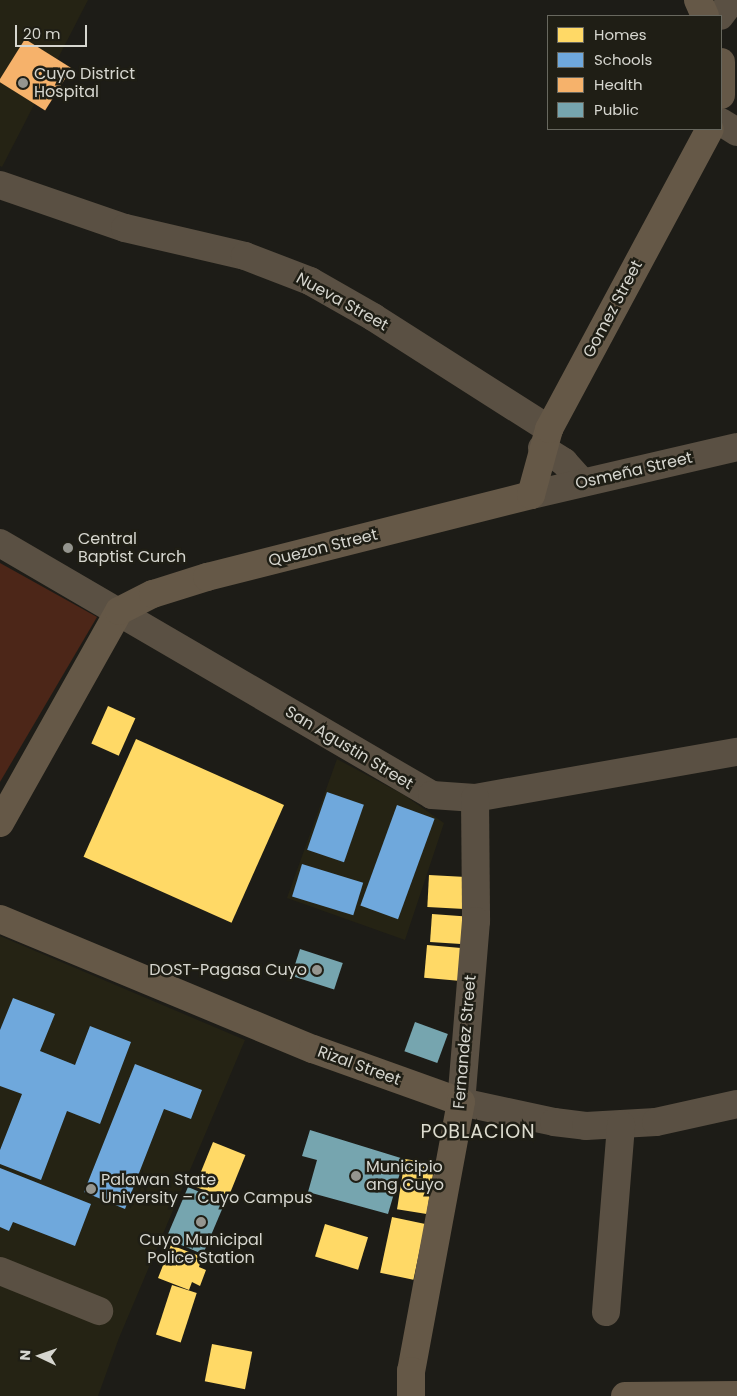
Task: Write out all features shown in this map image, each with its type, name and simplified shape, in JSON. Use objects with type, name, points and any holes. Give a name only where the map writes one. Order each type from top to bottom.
[{"type":"main road","points":[[698,0],[705,15]]},
{"type":"main road","name":"Gomez Street","points":[[531,495],[545,438],[709,130]]},
{"type":"main road","name":"Quezon Street","points":[[119,611],[153,594],[208,577],[531,495]]},
{"type":"main road","points":[[0,823],[119,611]]},
{"type":"main road","name":"Rizal Street","points":[[0,919],[313,1049],[462,1102]]},
{"type":"main road","name":"Fernandez Street","points":[[411,1384],[462,1102]]},
{"type":"main road","points":[[625,1396],[737,1395]]},
{"type":"street","points":[[721,15],[732,0]]},
{"type":"street","points":[[722,123],[737,132]]},
{"type":"street","name":"Nueva Street","points":[[0,185],[125,228],[245,256],[310,281],[545,438],[582,482]]},
{"type":"street","name":"Osmeña Street","points":[[531,495],[737,447]]},
{"type":"street","name":"San Agustin Street","points":[[0,543],[119,611],[414,787],[446,798],[475,798],[737,752]]},
{"type":"street","name":"Fernandez Street","points":[[462,1102],[476,920],[475,798]]},
{"type":"street","name":"Rizal Street","points":[[462,1102],[554,1122],[622,1125],[693,1116],[737,1104]]},
{"type":"street","points":[[606,1312],[622,1125]]},
{"type":"street","points":[[0,1271],[99,1311]]},
{"type":"shaded area","name":"Cuyo District Hospital","points":[[0,0],[88,0],[2,167],[0,166]]},
{"type":"shaded area","points":[[0,563],[97,617],[0,782]]},
{"type":"shaded area","points":[[337,759],[404,795],[444,823],[405,940],[287,898]]},
{"type":"shaded area","name":"Palawan State University – Cuyo Campus","points":[[0,936],[245,1040],[119,1338],[98,1396],[0,1396]]},
{"type":"building: Homes","points":[[108,706],[135,718],[119,756],[91,743]]},
{"type":"building: Homes","points":[[136,739],[284,805],[232,923],[84,857]]},
{"type":"building: Homes","points":[[429,875],[466,877],[464,909],[427,907]]},
{"type":"building: Homes","points":[[432,914],[463,916],[461,944],[430,942]]},
{"type":"building: Homes","points":[[427,945],[464,948],[461,981],[424,978]]},
{"type":"building: Homes","points":[[213,1142],[245,1155],[227,1200],[195,1187]]},
{"type":"building: Homes","points":[[405,1159],[435,1164],[427,1214],[397,1209]]},
{"type":"building: Homes","points":[[392,1217],[425,1224],[413,1280],[380,1273]]},
{"type":"building: Homes","points":[[325,1224],[368,1237],[358,1270],[315,1257]]},
{"type":"building: Homes","points":[[171,1245],[202,1257],[199,1267],[206,1270],[200,1286],[192,1282],[189,1290],[158,1278]]},
{"type":"building: Homes","points":[[172,1285],[197,1293],[181,1342],[156,1334]]},
{"type":"building: Homes","points":[[212,1344],[252,1352],[245,1389],[205,1381]]},
{"type":"building: Schools","points":[[327,792],[364,805],[344,862],[307,850]]},
{"type":"building: Schools","points":[[397,805],[435,819],[398,919],[360,906]]},
{"type":"building: Schools","points":[[302,864],[363,883],[353,915],[292,897]]},
{"type":"building: Schools","points":[[13,998],[55,1014],[40,1051],[75,1065],[90,1026],[131,1042],[100,1124],[67,1111],[41,1180],[0,1164],[0,1150],[22,1094],[0,1086],[0,1030]]},
{"type":"building: Schools","points":[[135,1064],[202,1090],[191,1119],[164,1109],[125,1209],[84,1192]]},
{"type":"building: Schools","points":[[0,1168],[91,1204],[75,1246],[13,1222],[9,1231],[0,1227]]},
{"type":"building: Health","points":[[25,39],[72,68],[45,111],[0,82],[0,79]]},
{"type":"building: Public","name":"DOST-Pagasa Cuyo","points":[[300,949],[343,963],[334,990],[291,976]]},
{"type":"building: Public","points":[[415,1022],[448,1034],[437,1063],[404,1051]]},
{"type":"building: Public","name":"Municipio ang Cuyo","points":[[310,1130],[404,1159],[388,1214],[308,1192],[317,1160],[302,1156]]},
{"type":"building: Public","points":[[188,1187],[225,1203],[203,1254],[166,1239]]},
{"type":"place","name":"Cuyo District Hospital","points":[[23,83]]},
{"type":"place","name":"Central Baptist Curch","points":[[68,548]]},
{"type":"place","name":"DOST-Pagasa Cuyo","points":[[317,970]]},
{"type":"place","name":"Municipio ang Cuyo","points":[[356,1176]]},
{"type":"place","name":"Palawan State University – Cuyo Campus","points":[[91,1189]]},
{"type":"place","name":"Cuyo Municipal Police Station","points":[[201,1222]]},
{"type":"district","name":"POBLACION","points":[[478,1132]]}]
